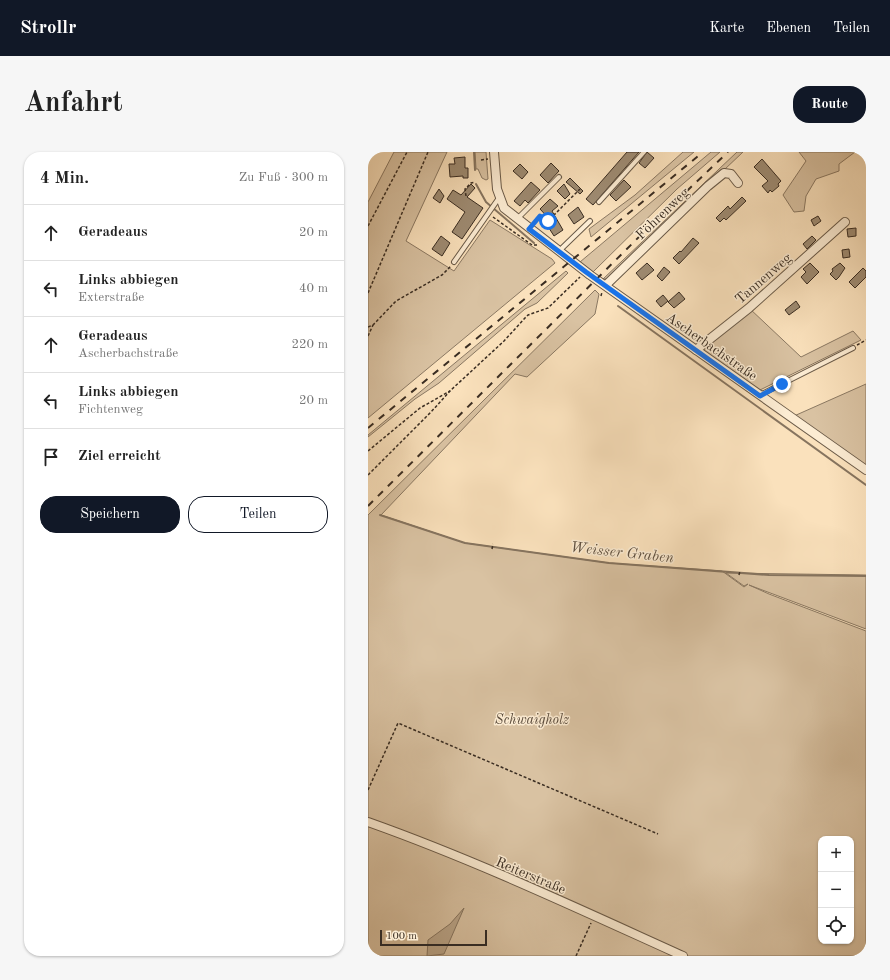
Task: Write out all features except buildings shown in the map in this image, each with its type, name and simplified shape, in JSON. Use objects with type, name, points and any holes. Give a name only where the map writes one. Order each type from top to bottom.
[{"type":"street","points":[[494,152],[499,198]]},
{"type":"street","name":"Föhrenweg","points":[[604,288],[708,186],[724,173],[731,174],[738,183]]},
{"type":"street","name":"Ascherbachstraße","points":[[499,198],[504,208],[586,272],[604,288],[696,350],[866,470]]},
{"type":"street","name":"Tannenweg","points":[[696,350],[749,308],[845,222]]},
{"type":"street","name":"Reiterstraße","points":[[368,822],[404,835],[594,916],[683,956]]},
{"type":"lane","points":[[599,202],[644,152]]},
{"type":"lane","points":[[517,219],[558,177]]},
{"type":"lane","points":[[454,262],[499,198]]},
{"type":"lane","points":[[561,253],[590,221]]},
{"type":"lane","points":[[760,396],[853,348]]},
{"type":"path","points":[[368,226],[407,152]]},
{"type":"path","points":[[368,293],[428,152]]},
{"type":"path","points":[[466,196],[465,189],[471,183],[475,182]]},
{"type":"path","points":[[529,229],[540,216],[548,221],[580,190]]},
{"type":"path","points":[[488,214],[532,245]]},
{"type":"path","points":[[368,336],[373,325],[396,301],[442,275],[454,262]]},
{"type":"path","points":[[368,475],[451,390],[504,341],[528,315],[548,308],[586,272]]},
{"type":"path","points":[[601,296],[604,288]]},
{"type":"path","points":[[368,327],[373,325]]},
{"type":"path","points":[[853,348],[866,340]]},
{"type":"path","points":[[368,451],[420,408],[451,390]]},
{"type":"path","points":[[492,549],[493,544]]},
{"type":"path","points":[[368,790],[398,723],[658,834]]},
{"type":"path","points":[[576,956],[594,916]]},
{"type":"green space","points":[[394,152],[447,152],[406,241],[454,271],[490,220],[552,259],[555,263],[368,418],[368,202]]},
{"type":"green space","points":[[475,152],[486,152],[488,179],[486,180],[482,178],[478,169],[476,169]]},
{"type":"green space","points":[[683,152],[694,152],[591,237],[589,229],[635,195]]},
{"type":"green space","points":[[711,152],[720,152],[677,189],[593,272],[580,262]]},
{"type":"green space","points":[[737,152],[743,152],[609,279],[603,279]]},
{"type":"green space","points":[[799,152],[855,152],[839,164],[839,171],[816,179],[806,196],[804,211],[794,212],[783,195],[806,161]]},
{"type":"green space","points":[[566,271],[568,273],[537,303],[525,309],[439,383],[415,399],[368,437],[368,435]]},
{"type":"green space","name":"Schwaigholz","points":[[595,290],[599,294],[595,314],[527,377],[515,374],[381,515],[465,543],[609,563],[722,571],[744,587],[748,584],[744,586],[726,573],[866,575],[866,629],[749,585],[866,631],[866,956],[368,956],[368,515]]},
{"type":"green space","points":[[749,308],[801,357],[853,331],[861,340],[760,390],[700,348]]},
{"type":"green space","points":[[866,384],[866,467],[794,416]]},
{"type":"shaded area","points":[[464,908],[444,954],[427,956],[428,940],[450,924]]},
{"type":"waterway","points":[[474,152],[475,170]]},
{"type":"waterway","points":[[476,184],[486,202],[534,243]]},
{"type":"waterway","points":[[618,306],[866,485]]},
{"type":"waterway","name":"Weisser Graben","points":[[380,515],[465,543],[609,563],[769,575],[866,576]]},
{"type":"railway","points":[[368,428],[703,152]]},
{"type":"railway","points":[[368,506],[651,225],[728,152]]},
{"type":"route","points":[[548,221],[540,216],[529,229],[586,272],[760,396],[782,384]]}]
